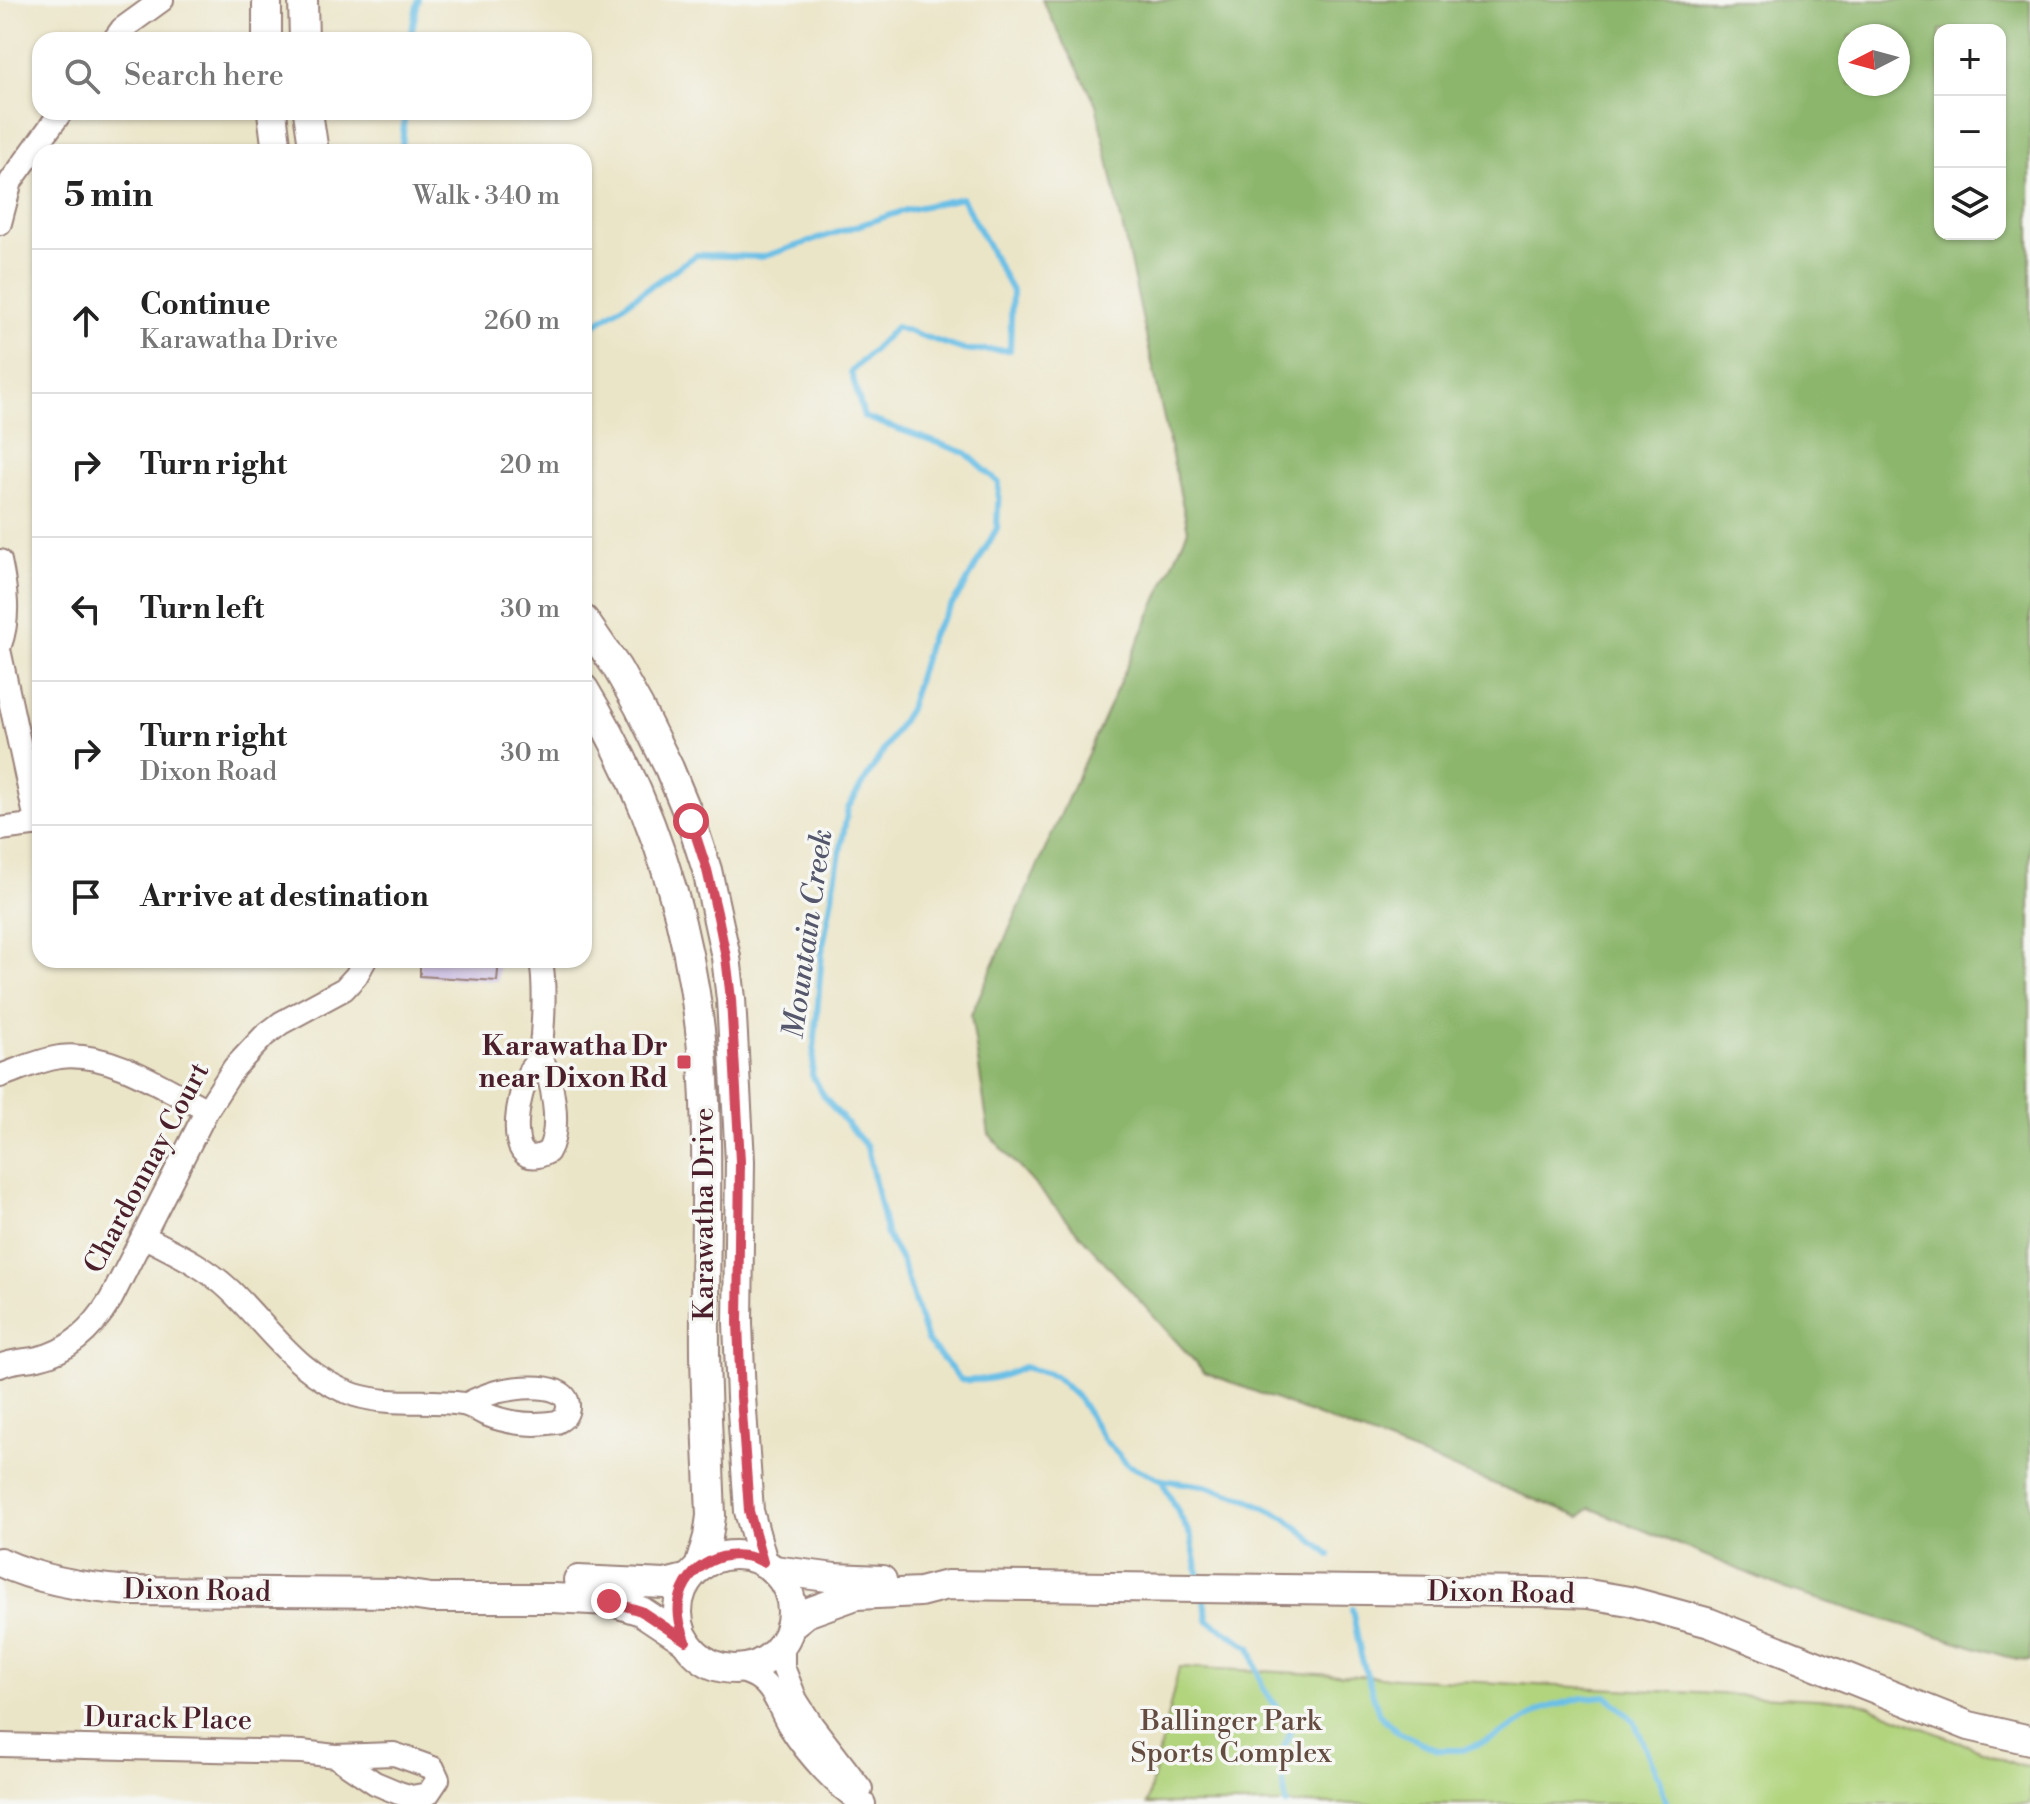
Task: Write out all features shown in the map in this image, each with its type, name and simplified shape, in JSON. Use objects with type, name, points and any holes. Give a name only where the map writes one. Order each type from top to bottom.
[{"type":"main road","points":[[267,0],[267,32]]},
{"type":"main road","points":[[303,0],[304,32]]},
{"type":"main road","points":[[273,120],[276,144]]},
{"type":"main road","points":[[309,120],[313,144]]},
{"type":"main road","name":"Karawatha Drive","points":[[592,632],[639,707],[691,821],[707,870],[726,957],[740,1161],[738,1323],[741,1397],[749,1511],[768,1566]]},
{"type":"main road","name":"Karawatha Drive","points":[[592,702],[636,785],[660,846],[679,914],[702,1049],[705,1352],[711,1516],[694,1573]]},
{"type":"main road","points":[[735,1555],[755,1558],[768,1566],[785,1585],[790,1598],[792,1616],[779,1649],[765,1660],[748,1667],[731,1669],[697,1655],[686,1641],[679,1624],[678,1606],[682,1591],[694,1573],[716,1558],[735,1555]]},
{"type":"main road","name":"Dixon Road","points":[[0,1562],[52,1580],[92,1588],[131,1591],[397,1593],[431,1598],[609,1601],[641,1611],[686,1641]]},
{"type":"main road","name":"Dixon Road","points":[[768,1566],[835,1578],[925,1580],[947,1585],[1588,1594],[1629,1601],[1710,1623],[1969,1726],[2030,1740]]},
{"type":"main road","name":"Dixon Road","points":[[397,1593],[455,1585],[562,1579],[665,1584],[694,1573]]},
{"type":"main road","name":"Dixon Road","points":[[786,1634],[806,1613],[856,1595],[920,1592],[947,1585]]},
{"type":"street","points":[[120,32],[156,2]]},
{"type":"street","points":[[37,144],[55,120]]},
{"type":"street","points":[[0,223],[6,184],[32,150]]},
{"type":"street","points":[[0,561],[6,593],[5,626],[0,645]]},
{"type":"street","points":[[0,654],[32,794]]},
{"type":"street","points":[[0,829],[32,826]]},
{"type":"street","name":"Chardonnay Court","points":[[4,1359],[40,1357],[55,1352],[86,1333],[99,1319],[207,1110],[234,1068],[264,1036],[298,1013],[344,989],[360,968]]},
{"type":"street","points":[[540,1056],[544,1006],[542,968]]},
{"type":"street","points":[[0,1076],[63,1057],[101,1060],[118,1065],[207,1110]]},
{"type":"street","points":[[143,1236],[204,1269],[230,1290],[298,1362],[335,1387],[388,1402],[467,1404]]},
{"type":"street","points":[[786,1634],[783,1667],[796,1700],[871,1804]]},
{"type":"street","points":[[736,1668],[760,1679],[774,1696],[790,1727],[816,1760],[850,1795],[864,1804]]},
{"type":"street","name":"Durack Place","points":[[0,1745],[302,1752],[335,1756]]},
{"type":"green space","points":[[1042,0],[2030,0],[2030,1661],[2017,1660],[1791,1591],[1590,1508],[1580,1517],[1204,1372],[989,1134],[971,1015],[1188,530],[1096,104]]},
{"type":"green space","name":"Ballinger Park Sports Complex","points":[[1179,1667],[1856,1701],[2020,1766],[2030,1767],[2030,1804],[1147,1804]]},
{"type":"building","points":[[420,968],[498,968],[497,981],[420,976]]},
{"type":"waterway","name":"Mountain Creek","points":[[412,32],[418,0]]},
{"type":"waterway","name":"Mountain Creek","points":[[402,144],[404,120]]},
{"type":"waterway","name":"Mountain Creek","points":[[592,326],[696,255],[762,257],[906,210],[962,198],[1012,291],[1010,350],[964,350],[896,327],[851,372],[864,417],[966,453],[999,483],[997,528],[964,587],[931,635],[909,709],[848,808],[822,952],[812,1075],[825,1098],[867,1147],[887,1236],[902,1262],[927,1341],[961,1380],[993,1378],[1024,1367],[1055,1376],[1079,1399],[1104,1439],[1128,1465],[1162,1480],[1205,1486],[1245,1498],[1286,1518],[1330,1555]]},
{"type":"waterway","points":[[1162,1481],[1191,1537],[1200,1582]]},
{"type":"waterway","points":[[1203,1596],[1208,1620],[1250,1647],[1263,1688],[1291,1728],[1280,1760],[1286,1804]]},
{"type":"waterway","name":"Mountain Creek","points":[[1352,1609],[1361,1656],[1379,1714],[1398,1732],[1438,1750],[1463,1750],[1494,1738],[1543,1709],[1582,1698],[1607,1696],[1634,1721],[1667,1804]]},
{"type":"place","name":"Karawatha Dr near Dixon Rd","points":[[684,1062]]},
{"type":"route","points":[[609,1601],[641,1611],[686,1641],[679,1624],[678,1606],[689,1578],[716,1558],[735,1555],[763,1562],[749,1511],[741,1397],[738,1323],[740,1161],[731,999],[718,917],[691,821]]}]
